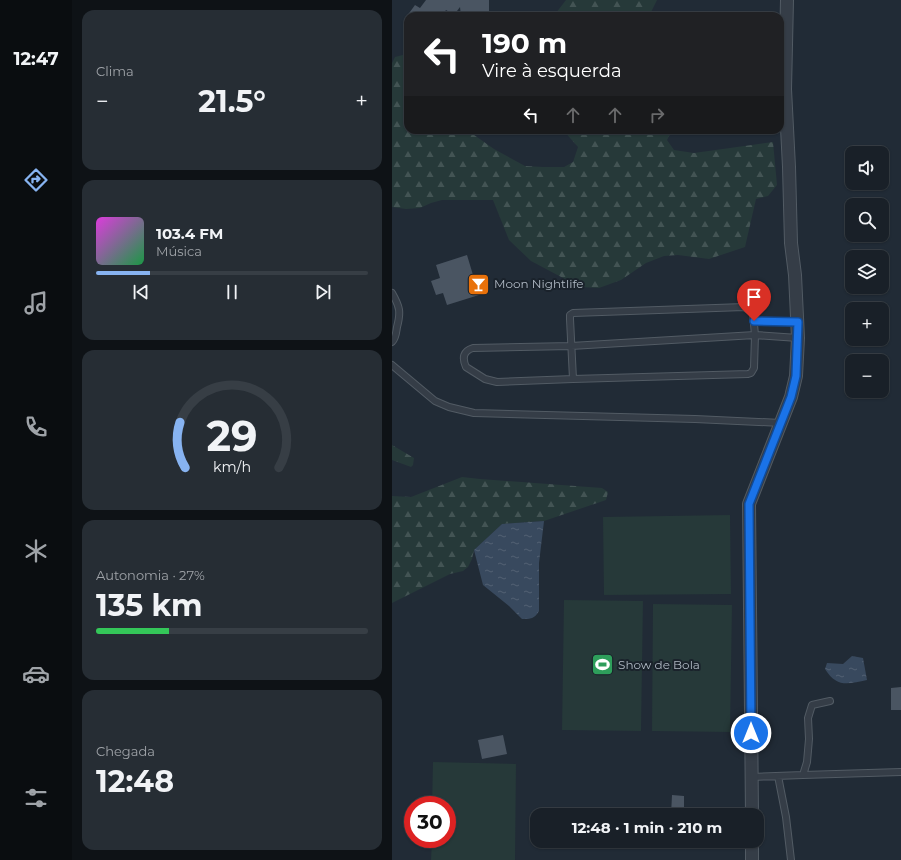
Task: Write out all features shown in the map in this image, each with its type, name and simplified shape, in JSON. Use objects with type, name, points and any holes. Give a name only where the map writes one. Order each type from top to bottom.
[{"type":"street","points":[[752,808],[749,504],[791,397],[796,376],[798,338],[795,275],[791,243],[785,89],[787,0]]},
{"type":"street","points":[[752,848],[752,860]]},
{"type":"lane","points":[[392,293],[398,303],[400,314],[395,339],[392,342]]},
{"type":"lane","points":[[573,379],[571,346],[570,315],[744,306],[753,313],[755,335],[754,368],[748,374],[497,382],[485,378],[466,367],[463,358],[464,353],[472,348],[571,346],[755,335],[798,338]]},
{"type":"lane","points":[[754,321],[798,322]]},
{"type":"lane","points":[[392,365],[435,401],[449,407],[474,413],[781,423]]},
{"type":"lane","points":[[803,775],[807,762],[809,739],[808,718],[812,705],[830,702]]},
{"type":"lane","points":[[752,776],[901,772]]},
{"type":"lane","points":[[778,776],[786,817],[791,860]]},
{"type":"green space","points":[[566,0],[657,0],[651,12],[557,12]]},
{"type":"green space","points":[[404,55],[404,134],[473,134],[494,149],[525,166],[543,167],[564,167],[573,162],[578,147],[567,134],[670,134],[667,140],[674,150],[694,153],[773,142],[777,185],[768,196],[756,199],[745,247],[709,259],[678,255],[664,256],[646,263],[621,280],[599,288],[580,287],[531,261],[509,240],[493,200],[442,200],[420,208],[406,209],[392,207],[392,63],[395,57]]},
{"type":"green space","points":[[392,445],[414,458],[413,465],[411,467],[392,460]]},
{"type":"green space","points":[[462,477],[602,488],[608,492],[606,500],[544,521],[502,524],[474,550],[468,567],[463,571],[450,574],[392,603],[392,496],[411,497]]},
{"type":"green space","points":[[730,515],[731,594],[604,595],[603,517]]},
{"type":"green space","name":"Show de Bola","points":[[564,600],[643,601],[641,731],[562,730]]},
{"type":"green space","points":[[653,604],[732,605],[730,732],[652,731]]},
{"type":"green space","points":[[433,762],[516,764],[515,860],[431,860],[432,848],[456,848],[456,796],[432,796]]},
{"type":"water","points":[[544,521],[539,563],[539,611],[536,616],[532,618],[522,619],[509,606],[483,585],[474,550],[502,524]]},
{"type":"water","points":[[852,656],[863,658],[867,680],[854,683],[839,682],[829,675],[825,669],[827,663],[843,664]]},
{"type":"building","points":[[426,0],[489,0],[489,12],[461,12],[460,7],[456,12],[449,12],[446,10],[445,12],[410,12],[415,5],[420,8]]},
{"type":"building","points":[[467,255],[479,295],[447,305],[443,293],[436,295],[431,281],[440,278],[436,265]]},
{"type":"building","points":[[901,687],[901,710],[891,710],[891,688]]},
{"type":"building","points":[[503,735],[507,754],[482,759],[478,740]]},
{"type":"building","points":[[672,795],[684,796],[684,808],[671,808]]},
{"type":"place","name":"Moon Nightlife","points":[[478,284]]},
{"type":"place","name":"Show de Bola","points":[[603,665]]},
{"type":"route","points":[[751,733],[749,504],[768,460],[791,397],[796,376],[798,338],[798,322],[754,321]]}]
